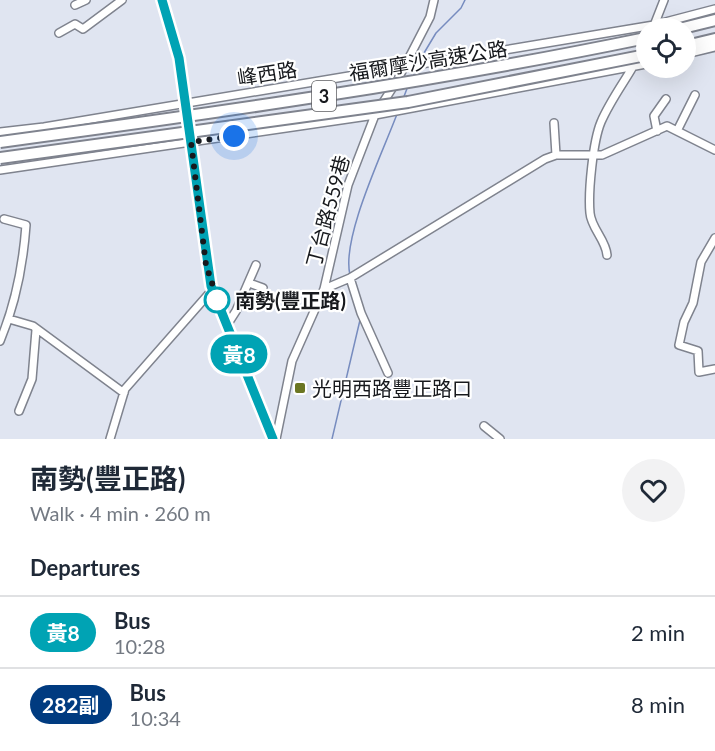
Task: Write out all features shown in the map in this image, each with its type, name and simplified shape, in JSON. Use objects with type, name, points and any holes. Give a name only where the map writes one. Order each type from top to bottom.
[{"type":"highway","points":[[696,25],[715,20]]},
{"type":"highway","points":[[696,44],[715,39]]},
{"type":"highway","name":"福爾摩沙高速公路","points":[[0,142],[279,103],[496,68],[636,42]]},
{"type":"highway","name":"福爾摩沙高速公路","points":[[0,158],[408,102],[636,57]]},
{"type":"street","points":[[75,6],[86,0]]},
{"type":"street","points":[[59,33],[75,24],[83,29],[122,0]]},
{"type":"street","points":[[162,0],[174,35],[191,142],[206,265],[227,325],[274,439]]},
{"type":"street","name":"丁台路559巷","points":[[274,439],[292,361],[324,289],[348,185],[375,115],[430,17],[434,0]]},
{"type":"street","points":[[657,18],[664,0]]},
{"type":"street","name":"峰西路","points":[[684,18],[715,9]]},
{"type":"street","name":"峰西路","points":[[0,132],[636,30]]},
{"type":"street","points":[[696,52],[715,47]]},
{"type":"street","points":[[0,170],[375,115],[635,67]]},
{"type":"street","points":[[607,255],[590,216],[590,176],[600,122],[635,67]]},
{"type":"street","points":[[677,131],[694,96]]},
{"type":"street","points":[[657,131],[654,116],[666,99]]},
{"type":"street","points":[[554,123],[556,155]]},
{"type":"street","points":[[324,289],[350,278],[556,155],[602,155],[667,126],[715,150]]},
{"type":"street","points":[[0,341],[9,319],[23,267],[26,225],[4,219]]},
{"type":"street","points":[[715,238],[701,262],[693,303],[684,322],[679,345],[698,351],[699,372],[715,369]]},
{"type":"street","points":[[227,325],[256,265]]},
{"type":"street","points":[[350,278],[361,313],[388,373]]},
{"type":"street","points":[[249,283],[263,288]]},
{"type":"street","points":[[110,439],[124,393],[213,289]]},
{"type":"street","points":[[9,319],[33,326],[124,393]]},
{"type":"street","points":[[19,411],[32,379],[36,330]]},
{"type":"street","points":[[484,426],[500,439]]},
{"type":"waterway","points":[[418,63],[436,33],[461,8],[465,0]]},
{"type":"waterway","points":[[412,76],[415,67]]},
{"type":"waterway","points":[[403,99],[408,86]]},
{"type":"waterway","points":[[350,275],[349,259],[357,218],[397,114]]},
{"type":"waterway","points":[[332,439],[360,320]]},
{"type":"bus line","name":"黃8","points":[[162,0],[179,58],[206,265],[211,286],[273,439]]},
{"type":"place","name":"南勢(豐正路)","points":[[217,300]]},
{"type":"place","name":"光明西路豐正路口","points":[[300,388]]},
{"type":"route","points":[[217,300],[220,307],[211,286],[206,265],[191,142],[234,136]]}]
